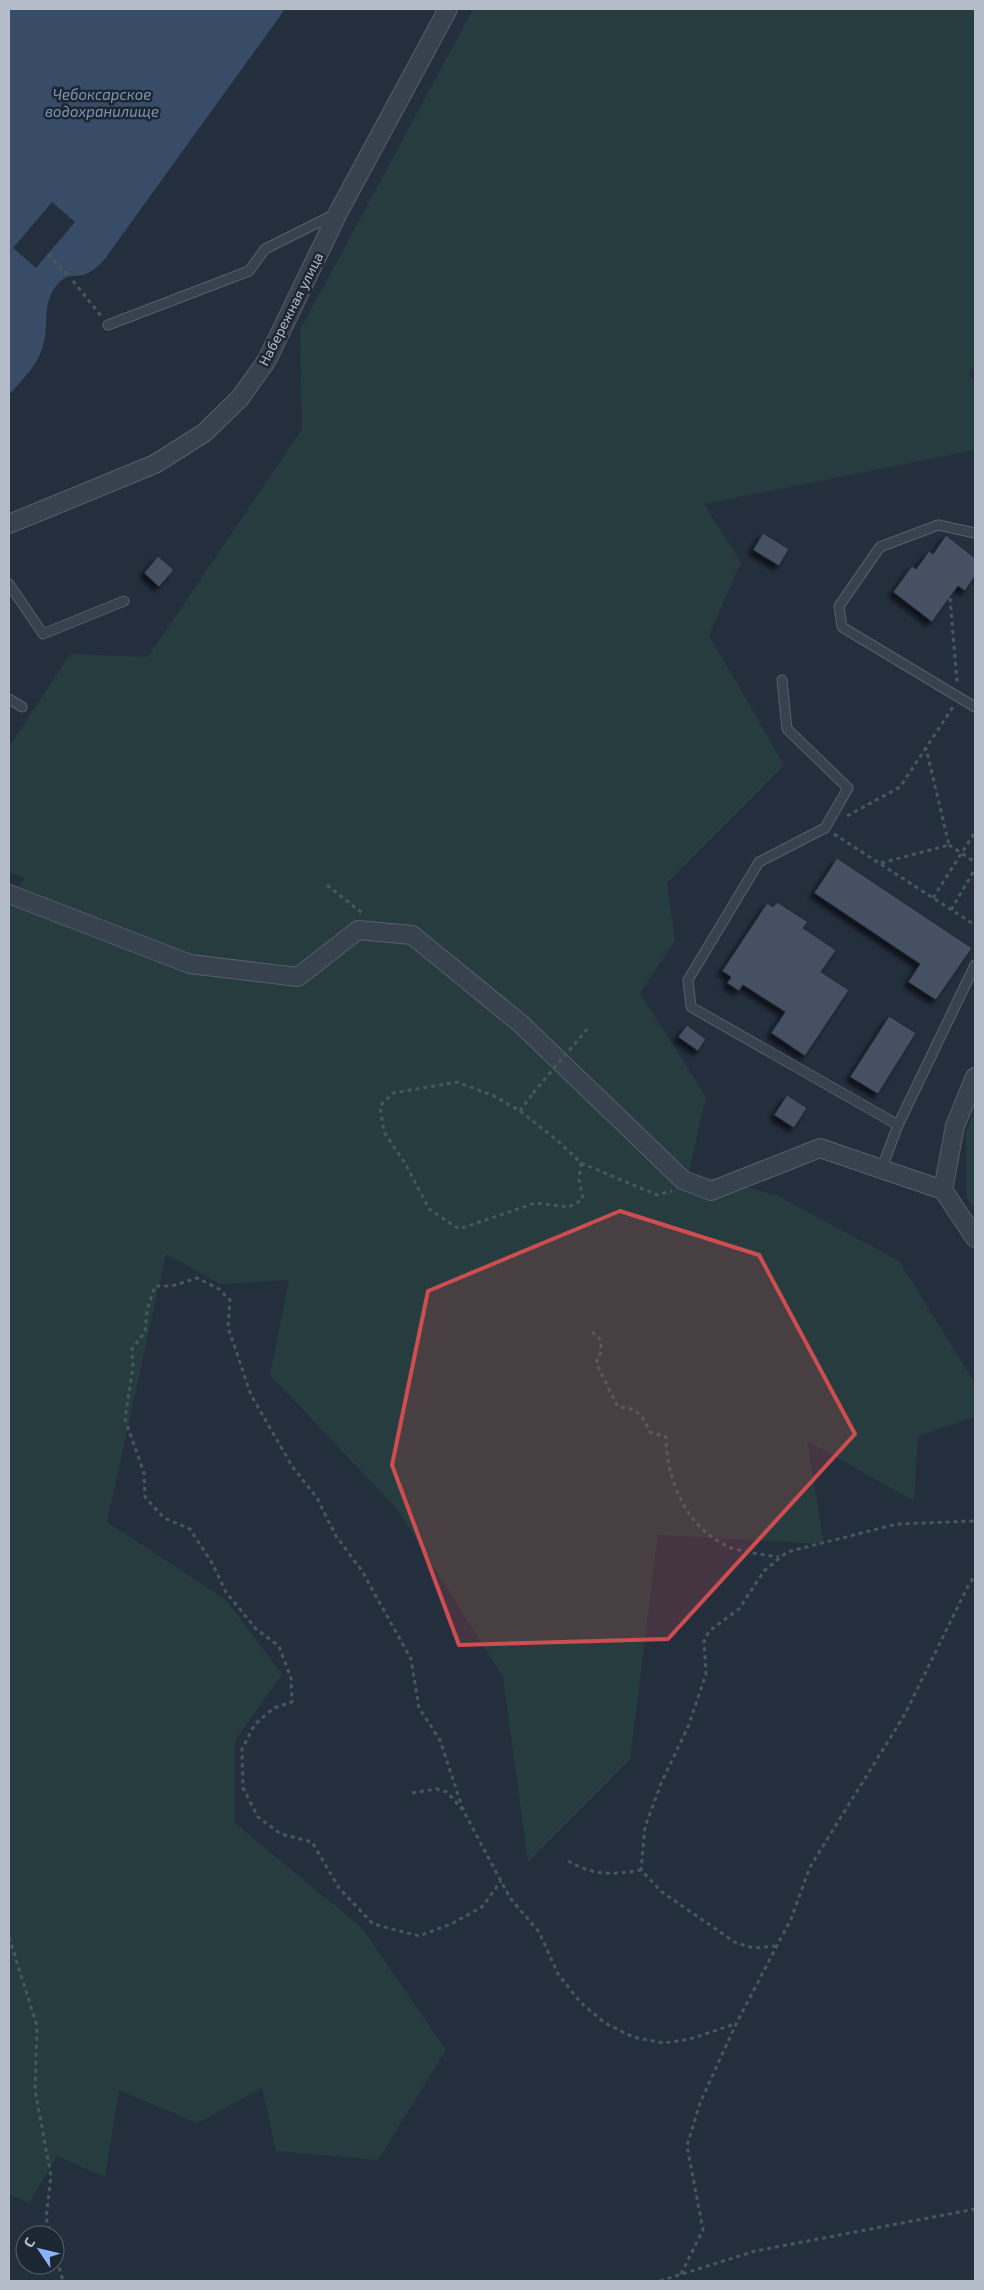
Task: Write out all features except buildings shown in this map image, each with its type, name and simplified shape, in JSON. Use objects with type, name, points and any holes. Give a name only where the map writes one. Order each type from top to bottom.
[{"type":"street","name":"Набережная улица","points":[[9,524],[155,464],[204,433],[240,398],[267,360],[340,211],[448,9]]},
{"type":"street","points":[[9,894],[190,964],[298,976],[358,930],[412,935],[521,1024],[683,1180],[710,1191],[820,1148],[943,1190],[975,1238]]},
{"type":"street","points":[[943,1190],[955,1126],[975,1077]]},
{"type":"lane","points":[[108,325],[249,271],[265,249],[340,211]]},
{"type":"lane","points":[[975,533],[938,524],[880,547],[839,606],[842,627],[975,707]]},
{"type":"lane","points":[[9,584],[43,634],[124,601]]},
{"type":"lane","points":[[782,680],[787,729],[848,788],[825,828],[759,862],[688,980],[690,1008],[898,1125]]},
{"type":"lane","points":[[9,699],[22,707]]},
{"type":"lane","points":[[882,1168],[898,1125],[975,965]]},
{"type":"path","points":[[48,254],[68,275]]},
{"type":"path","points":[[73,281],[108,325]]},
{"type":"path","points":[[950,598],[958,698],[900,787],[825,828],[975,926]]},
{"type":"path","points":[[926,748],[949,845],[975,862]]},
{"type":"path","points":[[933,898],[975,832]]},
{"type":"path","points":[[880,864],[949,845]]},
{"type":"path","points":[[951,910],[975,869]]},
{"type":"path","points":[[327,886],[364,915]]},
{"type":"path","points":[[520,1111],[589,1027]]},
{"type":"path","points":[[581,1163],[579,1180],[583,1199],[569,1207],[535,1203],[459,1229],[429,1209],[406,1165],[384,1132],[380,1106],[393,1093],[457,1082],[494,1096],[520,1111],[558,1141],[581,1163],[657,1195],[681,1191]]},
{"type":"path","points":[[501,1881],[482,1907],[451,1924],[419,1936],[373,1924],[339,1888],[312,1842],[281,1834],[258,1817],[243,1788],[242,1749],[256,1724],[274,1708],[292,1702],[291,1678],[279,1646],[256,1629],[226,1592],[212,1563],[190,1529],[164,1518],[145,1497],[144,1473],[125,1419],[133,1367],[132,1349],[145,1332],[147,1310],[155,1286],[172,1286],[197,1278],[220,1289],[230,1300],[228,1327],[251,1395],[292,1466],[317,1498],[336,1536],[362,1571],[411,1659],[419,1708],[440,1740],[463,1810],[501,1881],[510,1898],[539,1932],[558,1974],[582,2003],[605,2023],[633,2037],[664,2043],[690,2039],[736,2024]]},
{"type":"path","points":[[592,1332],[601,1340],[601,1352],[596,1363],[618,1407],[632,1408],[643,1418],[650,1432],[666,1437],[667,1461],[677,1494],[697,1526],[724,1545],[780,1558]]},
{"type":"path","points":[[776,1946],[754,1948],[736,1943],[662,1892],[641,1870],[645,1827],[662,1781],[688,1727],[706,1674],[704,1641],[709,1631],[739,1609],[764,1570],[787,1552],[896,1524],[975,1521]]},
{"type":"path","points":[[681,2274],[703,2230],[687,2146],[700,2103],[736,2024],[791,1919],[810,1867],[905,1714],[975,1574]]},
{"type":"path","points":[[412,1793],[436,1789],[447,1792],[463,1810]]},
{"type":"path","points":[[568,1861],[580,1868],[612,1876],[641,1870]]},
{"type":"path","points":[[9,1937],[37,2026],[35,2090],[51,2176],[46,2218],[48,2225]]},
{"type":"path","points":[[660,2281],[755,2251],[975,2209]]},
{"type":"highlighted area","points":[[620,1211],[759,1255],[855,1434],[668,1639],[459,1645],[392,1465],[428,1291]]},
{"type":"green space","points":[[473,9],[975,9],[975,361],[969,375],[975,381],[975,450],[704,504],[741,562],[709,635],[784,765],[667,883],[675,941],[640,993],[706,1097],[689,1172],[776,1195],[899,1261],[975,1383],[975,1417],[918,1436],[914,1501],[807,1441],[824,1544],[658,1535],[630,1759],[528,1862],[503,1677],[397,1509],[270,1375],[289,1280],[220,1284],[166,1254],[107,1522],[225,1599],[282,1674],[235,1741],[235,1823],[362,1928],[446,2050],[378,2160],[276,2151],[262,2088],[197,2123],[119,2090],[105,2177],[57,2156],[29,2203],[9,2194],[9,898],[25,878],[9,873],[9,747],[70,654],[148,657],[302,429],[300,330]]},
{"type":"green space","points":[[975,1109],[975,1210],[967,1198],[966,1131]]},
{"type":"water","name":"Чебоксарское водохранилище","points":[[9,9],[285,9],[104,260],[89,273],[67,277],[56,286],[51,293],[47,309],[44,341],[40,355],[28,374],[9,395]]},
{"type":"pier","points":[[52,202],[75,222],[36,268],[13,248]]}]
